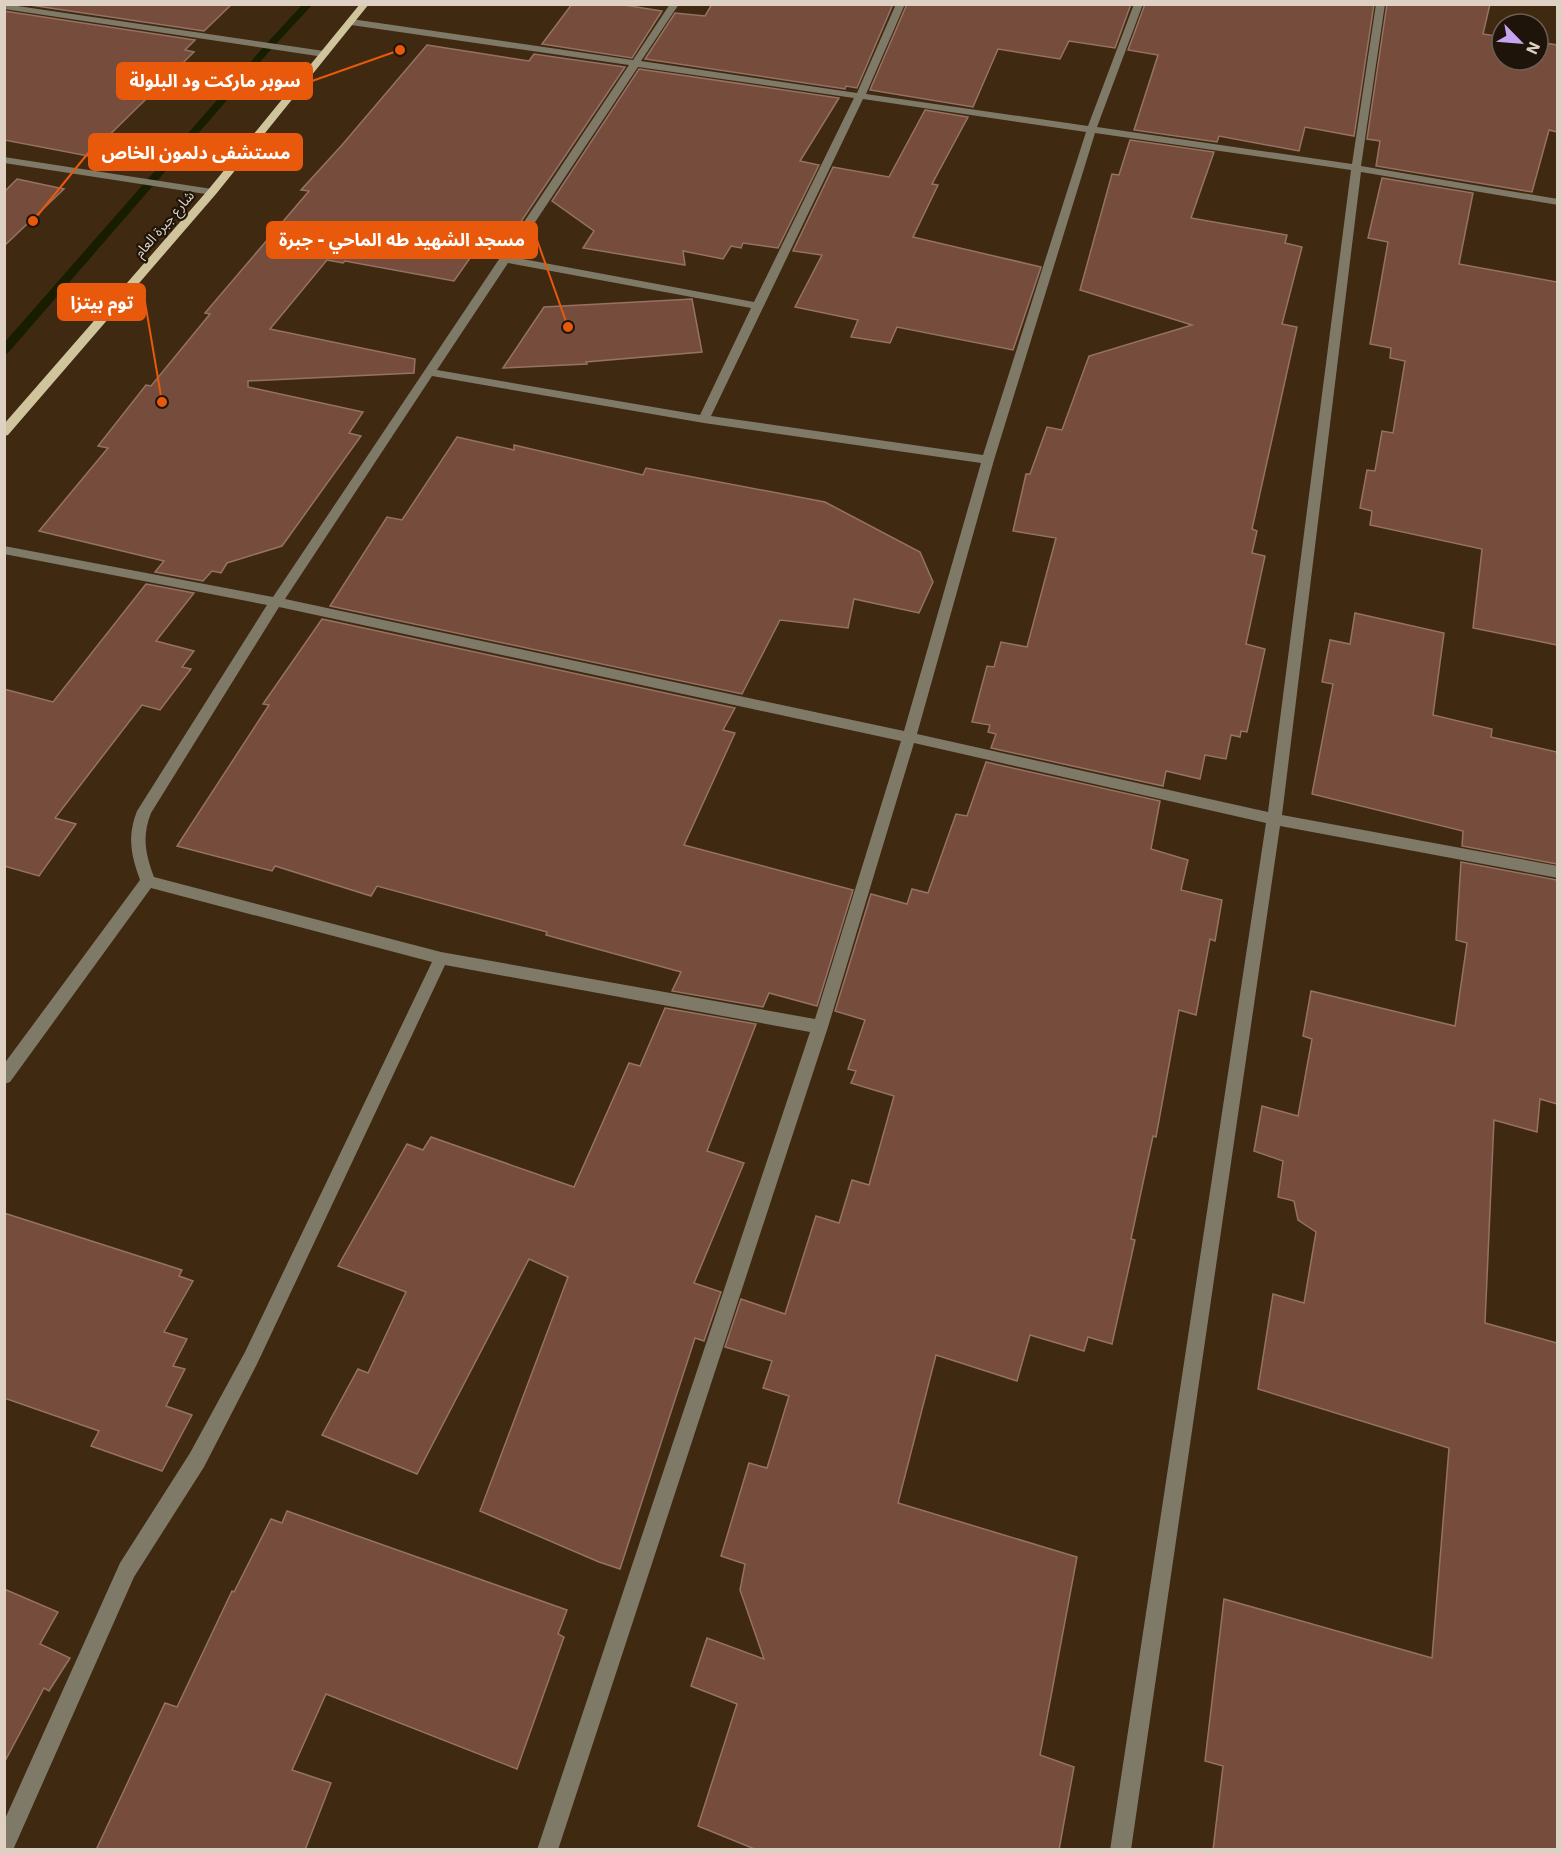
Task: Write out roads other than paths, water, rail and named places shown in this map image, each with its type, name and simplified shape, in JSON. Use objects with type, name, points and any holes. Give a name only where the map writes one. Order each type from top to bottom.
[{"type":"main road","name":"شارع جبرة العام","points":[[4,432],[212,192],[365,4]]},
{"type":"street","points":[[148,881],[136,850],[136,830],[144,811],[276,603],[675,4]]},
{"type":"street","points":[[704,419],[756,306],[861,98],[901,4]]},
{"type":"street","points":[[547,1850],[820,1027],[909,737],[988,460],[1091,131],[1139,4]]},
{"type":"street","points":[[1120,1850],[1274,819],[1356,168],[1381,4]]},
{"type":"street","points":[[4,6],[324,54]]},
{"type":"street","points":[[351,22],[637,62],[861,98],[1356,168],[1557,202]]},
{"type":"street","points":[[4,160],[212,192]]},
{"type":"street","points":[[505,259],[756,306]]},
{"type":"street","points":[[428,372],[704,419],[988,460]]},
{"type":"street","points":[[4,550],[276,603],[909,737],[1274,819],[1557,872]]},
{"type":"street","points":[[148,881],[441,958],[820,1027]]},
{"type":"street","points":[[4,1077],[148,881]]},
{"type":"street","points":[[4,1846],[127,1570],[197,1460],[250,1358],[441,958]]},
{"type":"waterway","points":[[4,351],[271,44],[309,4]]},
{"type":"place","name":"سوبر ماركت ود البلولة","points":[[400,50]]},
{"type":"place","name":"مستشفى دلمون الخاص","points":[[33,221]]},
{"type":"place","name":"مسجد الشهيد طه الماحي - جبرة","points":[[568,327]]},
{"type":"place","name":"توم بيتزا","points":[[162,402]]}]
